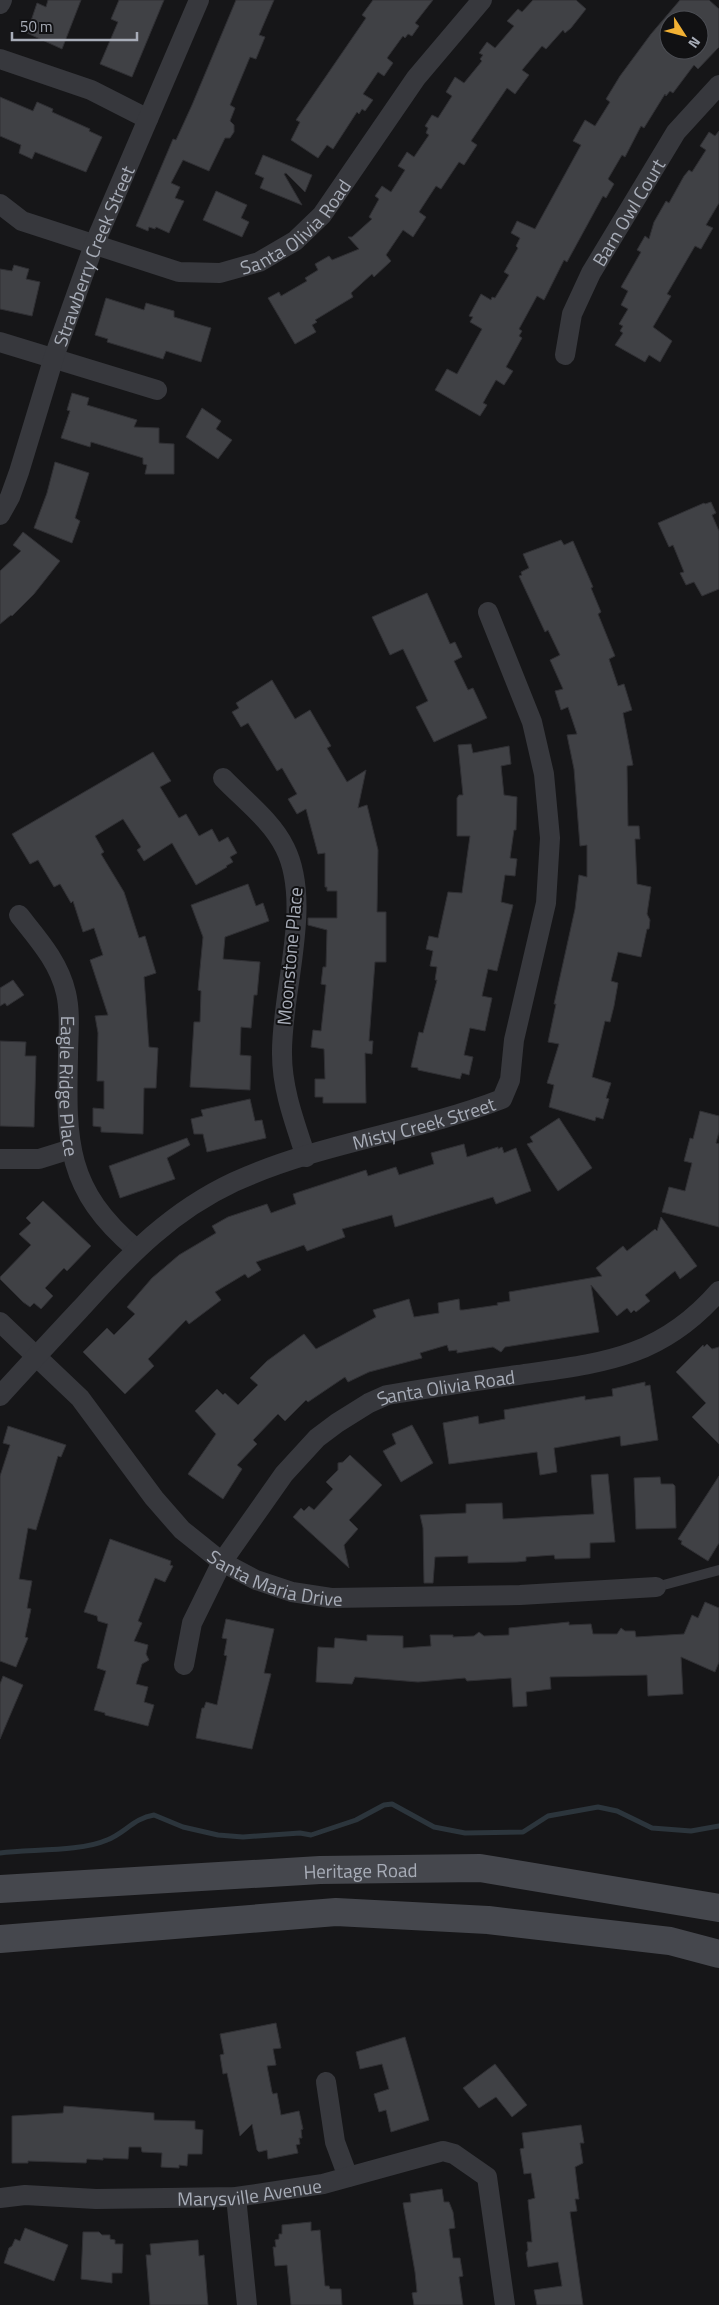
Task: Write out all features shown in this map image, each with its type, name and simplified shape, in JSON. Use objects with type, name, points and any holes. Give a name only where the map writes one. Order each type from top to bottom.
[{"type":"main road","name":"Heritage Road","points":[[0,1889],[320,1870],[480,1868],[719,1908]]},
{"type":"main road","points":[[0,1939],[336,1912],[488,1920],[670,1941],[719,1954]]},
{"type":"street","points":[[0,4],[2,0]]},
{"type":"street","name":"Strawberry Creek Street","points":[[0,515],[10,497],[19,472],[54,357],[94,245],[199,0]]},
{"type":"street","name":"Santa Olivia Road","points":[[0,204],[22,221],[179,272],[220,273],[246,266],[278,252],[295,241],[322,215],[420,73],[482,0]]},
{"type":"street","points":[[0,59],[91,90],[148,119]]},
{"type":"street","name":"Barn Owl Court","points":[[565,355],[572,314],[591,272],[676,132],[719,84]]},
{"type":"street","name":"Santa Olivia Road","points":[[0,223],[22,221]]},
{"type":"street","points":[[0,342],[54,357],[156,390]]},
{"type":"street","name":"Misty Creek Street","points":[[0,1396],[136,1249],[163,1225],[210,1194],[258,1172],[333,1147],[468,1112],[502,1100],[510,1080],[514,1040],[546,903],[550,838],[544,774],[534,730],[523,696],[488,612]]},
{"type":"street","name":"Moonstone Place","points":[[223,778],[272,828],[286,849],[295,876],[297,907],[284,1018],[282,1055],[286,1094],[306,1157]]},
{"type":"street","name":"Eagle Ridge Place","points":[[19,915],[51,956],[62,979],[66,993],[69,1023],[67,1116],[70,1149],[90,1198],[110,1225],[136,1249]]},
{"type":"street","points":[[0,1159],[39,1159],[70,1149]]},
{"type":"street","name":"Santa Olivia Road","points":[[184,1665],[192,1623],[222,1562],[300,1456],[337,1423],[369,1403],[387,1395],[614,1360],[636,1352],[670,1335],[716,1300]]},
{"type":"street","name":"Santa Maria Drive","points":[[0,1322],[80,1398],[165,1511],[182,1530],[222,1562],[273,1587],[332,1598],[520,1595],[656,1587]]},
{"type":"street","points":[[326,2082],[336,2142],[348,2177]]},
{"type":"street","name":"Marysville Avenue","points":[[0,2198],[25,2195],[96,2199],[236,2197],[323,2184],[443,2151],[454,2154],[487,2177],[505,2305]]},
{"type":"street","points":[[236,2197],[247,2305]]},
{"type":"lane","points":[[656,1587],[719,1570]]},
{"type":"building","points":[[48,0],[81,0],[62,49],[27,33],[37,3],[46,7]]},
{"type":"building","points":[[119,0],[164,0],[132,77],[100,64],[118,22],[111,19]]},
{"type":"building","points":[[236,0],[274,0],[259,35],[265,37],[256,59],[250,57],[230,105],[235,108],[230,121],[234,125],[234,132],[230,138],[225,138],[209,171],[183,160],[171,183],[180,187],[175,198],[184,201],[169,233],[156,227],[155,229],[149,227],[148,231],[136,226],[173,139],[176,140],[192,105]]},
{"type":"building","points":[[373,0],[433,0],[415,23],[419,26],[412,36],[408,34],[405,38],[403,36],[387,58],[393,63],[384,76],[378,72],[363,94],[373,100],[365,111],[362,109],[359,114],[357,112],[333,149],[327,145],[318,158],[291,140],[300,122],[296,120],[366,18],[362,15]]},
{"type":"building","points":[[533,0],[576,0],[586,9],[571,28],[565,33],[563,30],[546,49],[542,46],[522,70],[529,75],[515,94],[507,88],[471,141],[477,145],[464,165],[459,162],[441,189],[436,186],[419,212],[426,217],[413,237],[403,230],[386,255],[391,261],[374,277],[372,274],[351,293],[353,297],[315,320],[317,322],[312,325],[316,332],[295,344],[268,298],[279,292],[281,296],[307,281],[305,278],[318,270],[315,264],[329,256],[332,260],[359,249],[348,237],[352,237],[372,219],[369,217],[379,199],[375,196],[382,186],[391,192],[405,170],[398,166],[407,152],[414,157],[429,135],[426,133],[428,128],[425,126],[432,115],[438,118],[452,96],[446,92],[455,77],[464,83],[482,61],[480,59],[483,55],[479,53],[487,42],[495,48],[514,26],[507,21],[518,9],[522,12]]},
{"type":"building","points":[[680,0],[709,0],[719,9],[719,47],[709,57],[709,10],[671,10]]},
{"type":"building","points":[[659,25],[659,60],[707,60],[698,69],[694,65],[673,93],[670,91],[666,96],[665,94],[644,128],[641,126],[625,157],[622,155],[608,179],[614,184],[606,198],[603,196],[567,262],[564,260],[544,300],[537,296],[519,329],[522,331],[519,336],[522,338],[506,367],[513,371],[504,385],[496,380],[483,403],[487,405],[480,416],[435,390],[447,369],[457,374],[482,329],[470,322],[473,317],[469,316],[481,294],[491,300],[492,297],[495,298],[509,275],[504,272],[518,248],[516,246],[520,238],[511,233],[517,221],[535,229],[581,145],[573,141],[585,120],[595,126],[610,102],[606,99],[620,76]]},
{"type":"building","points":[[0,97],[33,111],[37,102],[53,109],[52,112],[90,129],[89,131],[102,137],[86,172],[35,152],[32,159],[19,153],[21,145],[0,136]]},
{"type":"building","points":[[719,131],[719,203],[706,225],[713,228],[701,249],[695,246],[667,294],[671,296],[653,327],[672,341],[660,362],[649,355],[645,362],[615,345],[623,333],[620,331],[623,326],[619,324],[628,309],[621,305],[628,291],[621,287],[641,252],[637,250],[645,236],[649,239],[654,222],[666,201],[669,203],[684,176],[689,170],[692,172],[706,150],[700,146],[709,132],[715,136]]},
{"type":"building","points":[[263,155],[312,175],[305,192],[286,173],[284,174],[302,205],[260,188],[264,178],[255,174]]},
{"type":"building","points":[[216,191],[247,205],[241,218],[249,222],[242,237],[203,220]]},
{"type":"building","points":[[14,265],[29,269],[26,279],[40,282],[32,316],[0,309],[0,269],[12,271]]},
{"type":"building","points":[[106,298],[144,310],[146,303],[174,311],[174,317],[211,328],[201,362],[166,351],[163,359],[107,342],[108,339],[95,335]]},
{"type":"building","points":[[72,393],[89,398],[87,405],[137,420],[134,427],[159,428],[159,443],[174,444],[174,474],[145,474],[147,465],[143,464],[143,458],[91,442],[90,447],[61,438],[70,411],[67,410]]},
{"type":"building","points":[[202,408],[221,421],[216,429],[232,440],[218,459],[186,437]]},
{"type":"building","points":[[55,462],[89,473],[75,518],[80,521],[72,543],[34,528],[47,493]]},
{"type":"building","points":[[711,502],[716,513],[712,515],[719,531],[719,589],[702,596],[694,582],[686,585],[680,573],[684,572],[673,545],[669,547],[658,523],[704,503]]},
{"type":"building","points":[[23,532],[60,561],[34,594],[12,616],[0,624],[0,571],[21,551],[13,545]]},
{"type":"building","points":[[561,540],[564,545],[573,541],[593,587],[591,588],[601,612],[598,614],[615,656],[609,659],[618,686],[624,684],[632,710],[623,713],[633,765],[627,766],[628,826],[639,826],[640,839],[635,839],[637,884],[651,887],[647,914],[650,920],[649,929],[647,929],[641,957],[618,952],[611,981],[618,983],[614,1006],[610,1022],[605,1021],[592,1077],[611,1083],[606,1098],[609,1099],[603,1119],[596,1117],[595,1121],[549,1107],[554,1085],[547,1083],[559,1044],[548,1042],[556,1004],[554,1004],[575,909],[579,875],[587,877],[587,845],[580,846],[574,769],[567,735],[577,734],[568,707],[561,710],[555,691],[563,689],[550,660],[560,655],[548,630],[545,632],[519,576],[522,575],[521,572],[529,568],[523,554]]},
{"type":"building","points":[[427,593],[450,644],[455,642],[462,657],[454,661],[468,690],[473,688],[487,718],[434,742],[416,707],[428,701],[403,649],[390,655],[372,617]]},
{"type":"building","points":[[272,680],[295,719],[310,710],[331,746],[327,748],[347,782],[366,770],[358,808],[367,805],[378,850],[377,912],[386,912],[386,962],[375,962],[369,1041],[373,1041],[372,1054],[365,1053],[366,1103],[323,1103],[323,1097],[315,1097],[315,1079],[325,1079],[324,1049],[311,1047],[313,1030],[321,1031],[326,985],[321,984],[323,967],[326,967],[327,930],[308,925],[308,918],[337,918],[337,891],[327,891],[327,887],[325,887],[325,853],[318,854],[306,809],[297,814],[288,799],[297,794],[282,768],[277,771],[248,723],[241,727],[232,712],[239,708],[236,703]]},
{"type":"building","points":[[471,744],[473,753],[509,746],[511,764],[501,766],[504,795],[517,797],[516,830],[514,830],[510,858],[517,859],[515,876],[505,875],[501,902],[513,905],[497,971],[488,969],[482,996],[492,998],[485,1031],[470,1028],[464,1055],[473,1057],[469,1075],[462,1073],[460,1079],[411,1067],[419,1032],[423,1033],[437,980],[435,980],[437,967],[430,966],[433,951],[426,949],[429,936],[438,938],[448,892],[462,893],[470,836],[457,836],[457,798],[459,795],[463,795],[458,745]]},
{"type":"building","points":[[153,752],[171,781],[160,787],[179,818],[186,814],[199,836],[212,829],[219,842],[228,837],[237,853],[230,857],[233,862],[227,867],[196,885],[172,843],[144,861],[137,850],[141,847],[123,819],[95,836],[104,852],[101,854],[124,892],[139,938],[145,936],[156,973],[144,977],[149,1047],[158,1048],[156,1088],[144,1088],[143,1134],[101,1132],[101,1127],[93,1126],[93,1108],[104,1109],[104,1081],[97,1081],[98,1033],[95,1016],[108,1015],[90,960],[103,955],[94,928],[83,932],[73,901],[71,903],[60,884],[54,887],[38,860],[30,864],[12,834]]},
{"type":"building","points":[[248,884],[256,906],[263,903],[269,921],[225,937],[223,959],[260,962],[251,1028],[241,1027],[240,1055],[251,1056],[250,1090],[190,1087],[194,1022],[200,1022],[201,991],[198,990],[203,937],[191,905]]},
{"type":"building","points":[[13,980],[24,995],[7,1006],[5,1003],[0,1006],[0,988]]},
{"type":"building","points":[[0,1041],[26,1042],[25,1056],[36,1056],[34,1127],[0,1126]]},
{"type":"building","points":[[250,1099],[255,1121],[262,1120],[266,1138],[207,1152],[203,1134],[194,1134],[191,1119],[203,1116],[201,1110]]},
{"type":"building","points":[[700,1111],[719,1116],[719,1132],[716,1143],[719,1144],[719,1227],[662,1212],[669,1187],[685,1191],[692,1163],[684,1161],[690,1138],[693,1139]]},
{"type":"building","points":[[559,1118],[592,1168],[558,1191],[527,1144],[533,1142],[530,1137]]},
{"type":"building","points":[[187,1138],[190,1145],[167,1158],[175,1179],[120,1198],[109,1166]]},
{"type":"building","points":[[464,1144],[467,1157],[498,1147],[498,1149],[502,1147],[504,1153],[516,1148],[531,1191],[496,1204],[493,1197],[395,1227],[392,1215],[342,1229],[345,1237],[307,1251],[304,1245],[256,1262],[261,1270],[248,1278],[245,1274],[215,1292],[221,1300],[189,1324],[186,1320],[148,1359],[154,1366],[125,1394],[83,1352],[107,1328],[114,1335],[135,1314],[127,1307],[152,1278],[179,1255],[216,1233],[212,1226],[228,1217],[267,1204],[271,1213],[296,1204],[293,1194],[366,1170],[368,1176],[396,1167],[399,1175],[434,1164],[431,1153]]},
{"type":"building","points":[[43,1201],[91,1246],[67,1271],[64,1268],[45,1288],[53,1296],[41,1309],[34,1303],[30,1307],[23,1302],[0,1277],[31,1245],[19,1234],[31,1223],[26,1218]]},
{"type":"building","points":[[661,1217],[697,1266],[680,1279],[675,1271],[645,1295],[650,1301],[636,1312],[634,1310],[631,1313],[627,1308],[617,1316],[591,1285],[599,1332],[505,1347],[501,1352],[493,1347],[457,1353],[457,1350],[449,1351],[447,1345],[420,1353],[422,1358],[369,1372],[348,1382],[345,1377],[308,1402],[306,1400],[285,1421],[278,1414],[253,1440],[257,1444],[237,1465],[242,1469],[223,1499],[188,1474],[216,1434],[195,1411],[217,1389],[223,1395],[225,1393],[238,1405],[258,1385],[250,1378],[267,1361],[304,1334],[316,1349],[376,1317],[373,1310],[409,1299],[414,1317],[439,1313],[438,1303],[459,1299],[460,1310],[498,1305],[497,1303],[510,1301],[509,1292],[602,1276],[596,1268],[623,1246],[627,1251],[655,1229],[657,1231]]},
{"type":"building","points":[[707,1344],[712,1349],[719,1347],[719,1444],[692,1417],[706,1403],[676,1372],[703,1345],[704,1347]]},
{"type":"building","points":[[645,1382],[645,1386],[650,1385],[658,1440],[621,1446],[620,1436],[554,1448],[557,1472],[540,1475],[537,1452],[449,1464],[443,1423],[478,1416],[479,1424],[505,1419],[504,1410],[585,1396],[585,1400],[613,1396],[612,1389]]},
{"type":"building","points":[[412,1425],[433,1463],[401,1482],[383,1451],[396,1444],[392,1434]]},
{"type":"building","points":[[8,1426],[66,1445],[61,1457],[58,1456],[36,1530],[28,1528],[19,1579],[32,1581],[27,1608],[31,1609],[25,1637],[28,1638],[16,1667],[0,1661],[0,1476],[10,1445],[3,1443]]},
{"type":"building","points":[[350,1455],[382,1485],[349,1520],[358,1529],[344,1545],[349,1568],[293,1517],[301,1508],[304,1511],[309,1506],[314,1510],[333,1489],[326,1482],[338,1470],[338,1463],[343,1462]]},
{"type":"building","points":[[608,1474],[615,1542],[590,1543],[590,1558],[555,1559],[554,1555],[526,1557],[526,1561],[517,1562],[468,1563],[468,1556],[435,1557],[433,1583],[424,1583],[423,1528],[420,1515],[466,1513],[466,1504],[502,1503],[503,1519],[594,1514],[591,1475]]},
{"type":"building","points":[[719,1476],[719,1543],[708,1561],[681,1544],[682,1541],[678,1539]]},
{"type":"building","points":[[660,1477],[661,1484],[673,1484],[675,1486],[676,1528],[636,1529],[634,1478]]},
{"type":"building","points":[[110,1539],[171,1561],[170,1565],[173,1566],[165,1582],[155,1578],[138,1621],[142,1623],[134,1641],[148,1645],[146,1654],[149,1660],[142,1664],[136,1684],[148,1687],[144,1702],[154,1705],[148,1726],[105,1715],[105,1713],[94,1710],[106,1671],[97,1668],[108,1624],[98,1621],[97,1616],[84,1612]]},
{"type":"building","points":[[705,1602],[719,1608],[719,1662],[715,1672],[681,1657],[683,1694],[648,1696],[647,1675],[550,1677],[551,1689],[526,1692],[527,1706],[513,1707],[511,1678],[467,1681],[465,1678],[418,1682],[355,1677],[352,1684],[316,1682],[318,1647],[334,1648],[335,1638],[367,1641],[367,1635],[403,1636],[403,1648],[431,1646],[430,1635],[474,1636],[479,1632],[484,1636],[509,1635],[509,1628],[569,1622],[569,1625],[591,1624],[593,1634],[617,1634],[621,1628],[625,1631],[635,1631],[636,1637],[684,1634],[692,1615],[698,1618]]},
{"type":"building","points":[[226,1619],[274,1629],[264,1673],[271,1674],[252,1749],[196,1738],[202,1708],[204,1708],[206,1702],[217,1705],[227,1656],[224,1655],[227,1639],[222,1638]]},
{"type":"building","points":[[3,1676],[23,1685],[0,1739],[0,1684]]},
{"type":"building","points":[[276,2023],[281,2048],[273,2049],[276,2065],[267,2066],[272,2092],[273,2094],[277,2093],[281,2115],[299,2111],[303,2129],[301,2130],[302,2138],[299,2138],[300,2144],[296,2145],[298,2153],[268,2159],[267,2150],[259,2152],[257,2150],[252,2124],[240,2136],[227,2073],[223,2074],[220,2055],[224,2054],[220,2034]]},
{"type":"building","points":[[405,2037],[429,2120],[391,2132],[386,2110],[379,2112],[374,2094],[389,2089],[382,2064],[360,2069],[356,2052]]},
{"type":"building","points":[[495,2064],[527,2105],[512,2117],[496,2097],[479,2108],[463,2088]]},
{"type":"building","points":[[64,2106],[154,2113],[154,2120],[195,2121],[195,2129],[203,2130],[202,2154],[188,2154],[187,2166],[179,2165],[179,2168],[161,2167],[162,2153],[142,2152],[141,2147],[129,2147],[128,2159],[87,2159],[86,2163],[28,2161],[28,2163],[12,2163],[12,2116],[63,2113]]},
{"type":"building","points":[[581,2125],[584,2143],[580,2143],[583,2163],[575,2167],[579,2199],[575,2199],[577,2211],[570,2212],[583,2305],[537,2305],[534,2290],[562,2286],[558,2262],[528,2267],[527,2242],[532,2242],[528,2200],[535,2198],[531,2173],[524,2174],[520,2149],[524,2148],[522,2133]]},
{"type":"building","points":[[442,2189],[444,2202],[449,2202],[453,2212],[455,2228],[449,2229],[453,2258],[460,2258],[463,2276],[459,2277],[463,2305],[414,2305],[412,2293],[417,2292],[415,2272],[403,2203],[411,2202],[410,2194]]},
{"type":"building","points":[[311,2222],[311,2231],[320,2230],[325,2286],[329,2286],[330,2289],[341,2289],[342,2305],[291,2305],[287,2265],[275,2266],[273,2247],[276,2247],[275,2240],[279,2239],[279,2234],[282,2234],[282,2225]]},
{"type":"building","points":[[25,2228],[68,2245],[54,2281],[4,2263],[9,2248],[15,2239],[20,2241]]},
{"type":"building","points":[[83,2232],[99,2232],[102,2235],[110,2235],[110,2239],[115,2240],[115,2244],[123,2244],[122,2273],[112,2273],[112,2283],[81,2279]]},
{"type":"building","points":[[198,2240],[199,2256],[204,2255],[208,2305],[150,2305],[146,2255],[151,2255],[150,2244]]},
{"type":"waterway","points":[[0,1853],[83,1847],[96,1844],[113,1837],[135,1822],[154,1815],[183,1827],[218,1835],[243,1837],[300,1833],[311,1835],[356,1820],[384,1805],[392,1804],[434,1827],[465,1833],[523,1832],[548,1816],[598,1807],[617,1811],[652,1828],[691,1831],[719,1826]]}]
